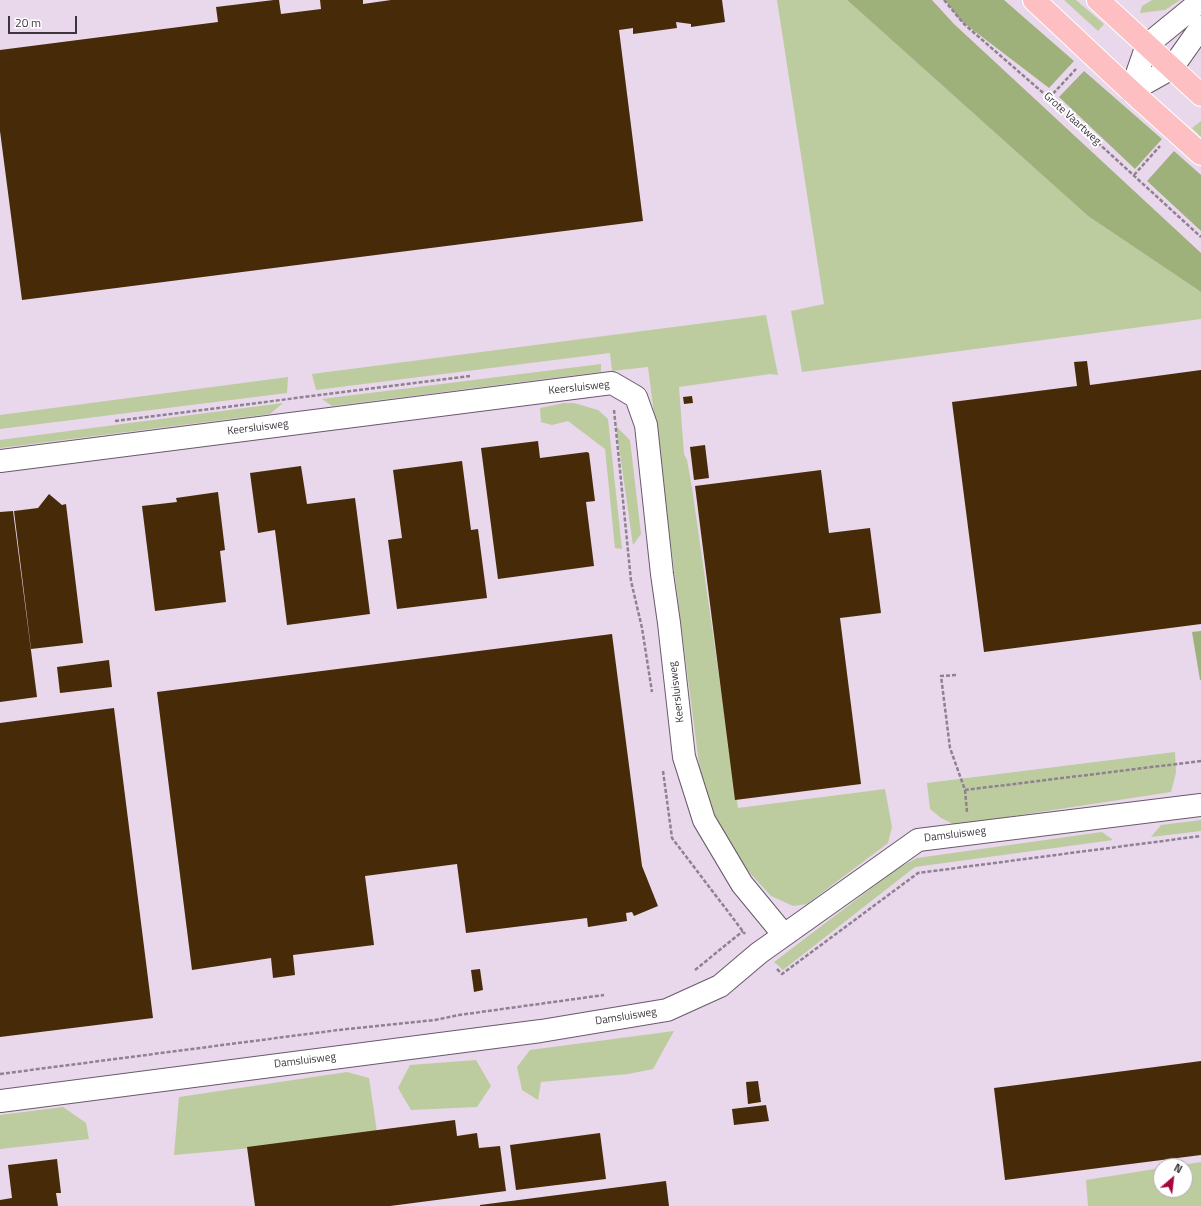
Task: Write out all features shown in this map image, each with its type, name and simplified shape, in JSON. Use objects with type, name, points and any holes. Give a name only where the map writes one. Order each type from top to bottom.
[{"type":"main road","points":[[1034,0],[1201,154]]},
{"type":"main road","points":[[1098,0],[1201,95]]},
{"type":"street","points":[[1131,91],[1147,45],[1201,1]]},
{"type":"street","points":[[1131,91],[1172,68],[1201,28]]},
{"type":"street","name":"Keersluisweg","points":[[0,460],[612,383],[636,397],[646,425],[684,757],[704,820],[742,884],[784,935]]},
{"type":"street","name":"Damsluisweg","points":[[0,1101],[541,1031],[667,1010],[720,986],[759,953],[918,840],[1201,805]]},
{"type":"path","name":"Grote Vaartweg","points":[[944,0],[964,24],[1049,98],[1201,237]]},
{"type":"path","points":[[111,422],[301,396],[472,376]]},
{"type":"path","points":[[612,383],[629,567],[643,635],[652,693]]},
{"type":"path","points":[[956,675],[941,676],[950,748],[965,790],[1201,760]]},
{"type":"path","points":[[662,769],[672,838],[759,953],[782,974],[918,873],[1201,836]]},
{"type":"path","points":[[694,971],[743,931]]},
{"type":"path","points":[[0,1074],[338,1030],[435,1020],[459,1015],[607,995]]},
{"type":"green space","points":[[777,0],[847,0],[1088,216],[1201,292],[1201,319],[802,372],[791,311],[824,304]]},
{"type":"green space","points":[[847,0],[932,0],[954,24],[1201,253],[1201,292],[1088,216]]},
{"type":"green space","points":[[945,0],[1004,0],[1074,61],[1049,88],[960,20]]},
{"type":"green space","points":[[1064,0],[1076,0],[1104,24],[1098,31]]},
{"type":"green space","points":[[1152,0],[1180,0],[1165,10],[1140,13],[1142,6]]},
{"type":"green space","points":[[1084,71],[1162,139],[1135,169],[1059,97]]},
{"type":"green space","points":[[1201,121],[1201,137],[1192,128]]},
{"type":"green space","points":[[1174,151],[1201,175],[1201,231],[1147,181]]},
{"type":"green space","points":[[766,315],[778,375],[770,374],[679,387],[684,454],[687,460],[692,488],[738,808],[885,789],[892,827],[888,843],[807,904],[793,906],[771,896],[749,872],[709,812],[700,772],[648,367],[612,371],[610,353],[316,390],[312,374]]},
{"type":"green space","points":[[601,364],[601,372],[332,406],[322,399]]},
{"type":"green space","points":[[288,377],[287,393],[0,429],[0,415]]},
{"type":"green space","points":[[283,403],[270,414],[0,448],[0,440]]},
{"type":"green space","points":[[564,403],[574,403],[598,410],[608,419],[622,549],[615,548],[605,449],[568,421],[552,425],[541,422],[540,408]]},
{"type":"green space","points":[[616,426],[630,440],[641,534],[633,545]]},
{"type":"green space","points":[[1201,631],[1201,680],[1200,680],[1192,632]]},
{"type":"green space","points":[[1175,752],[1176,773],[1171,792],[955,825],[941,818],[930,809],[927,783]]},
{"type":"green space","points":[[1201,820],[1201,831],[1151,837],[1161,825]]},
{"type":"green space","points":[[1102,832],[1113,840],[915,867],[783,970],[774,962],[898,868],[917,858]]},
{"type":"green space","points":[[674,1031],[653,1069],[628,1074],[541,1082],[538,1100],[522,1090],[517,1067],[530,1050]]},
{"type":"green space","points":[[476,1060],[491,1086],[477,1107],[411,1110],[398,1088],[410,1065]]},
{"type":"green space","points":[[347,1072],[369,1078],[377,1132],[241,1149],[174,1155],[179,1097]]},
{"type":"green space","points":[[63,1107],[86,1123],[89,1139],[0,1149],[0,1115]]},
{"type":"green space","points":[[1201,1162],[1201,1206],[1088,1206],[1086,1180],[1153,1169],[1153,1198],[1193,1198],[1193,1163]]},
{"type":"building","points":[[279,0],[281,14],[321,9],[320,0],[363,0],[363,4],[391,0],[722,0],[725,22],[691,27],[691,24],[676,22],[677,28],[633,34],[633,28],[619,30],[643,221],[22,300],[0,131],[0,50],[218,22],[216,7]]},
{"type":"building","points":[[1087,361],[1090,385],[1201,370],[1201,624],[984,652],[952,402],[1077,386],[1074,362]]},
{"type":"building","points":[[692,396],[693,403],[684,404],[683,397]]},
{"type":"building","points":[[538,441],[540,458],[589,453],[595,501],[586,502],[594,566],[498,579],[481,448]]},
{"type":"building","points":[[705,445],[709,478],[694,480],[690,447]]},
{"type":"building","points":[[462,461],[471,530],[478,529],[487,598],[397,609],[388,540],[402,538],[393,470]]},
{"type":"building","points":[[301,466],[307,504],[355,498],[370,614],[287,625],[275,530],[258,533],[250,473]]},
{"type":"building","points":[[821,470],[829,533],[870,528],[881,613],[840,618],[861,784],[735,800],[695,486]]},
{"type":"building","points":[[218,492],[225,550],[220,551],[226,602],[155,611],[142,506],[177,502],[176,498]]},
{"type":"building","points":[[49,494],[62,505],[66,504],[83,643],[31,649],[14,511],[38,508]]},
{"type":"building","points":[[13,511],[37,697],[0,702],[0,512]]},
{"type":"building","points":[[612,634],[642,866],[658,906],[634,916],[632,912],[626,913],[627,921],[588,927],[587,918],[466,933],[457,864],[365,876],[374,945],[293,955],[295,975],[273,978],[271,958],[192,970],[157,692]]},
{"type":"building","points":[[109,660],[112,687],[60,693],[57,667]]},
{"type":"building","points":[[114,708],[153,1018],[0,1037],[0,723]]},
{"type":"building","points":[[480,969],[483,990],[474,992],[471,970]]},
{"type":"building","points":[[1201,1061],[1201,1155],[1177,1158],[1153,1158],[1153,1161],[1005,1180],[994,1088]]},
{"type":"building","points":[[758,1081],[761,1102],[748,1104],[746,1082]]},
{"type":"building","points":[[766,1105],[769,1121],[734,1125],[732,1109]]},
{"type":"building","points":[[455,1120],[457,1136],[477,1133],[479,1148],[500,1146],[506,1191],[390,1206],[255,1206],[247,1147]]},
{"type":"building","points":[[600,1133],[606,1179],[516,1190],[510,1145]]},
{"type":"building","points":[[57,1159],[61,1193],[56,1193],[58,1206],[0,1206],[0,1200],[12,1198],[8,1165]]},
{"type":"building","points":[[666,1181],[669,1206],[480,1206],[480,1205]]}]
